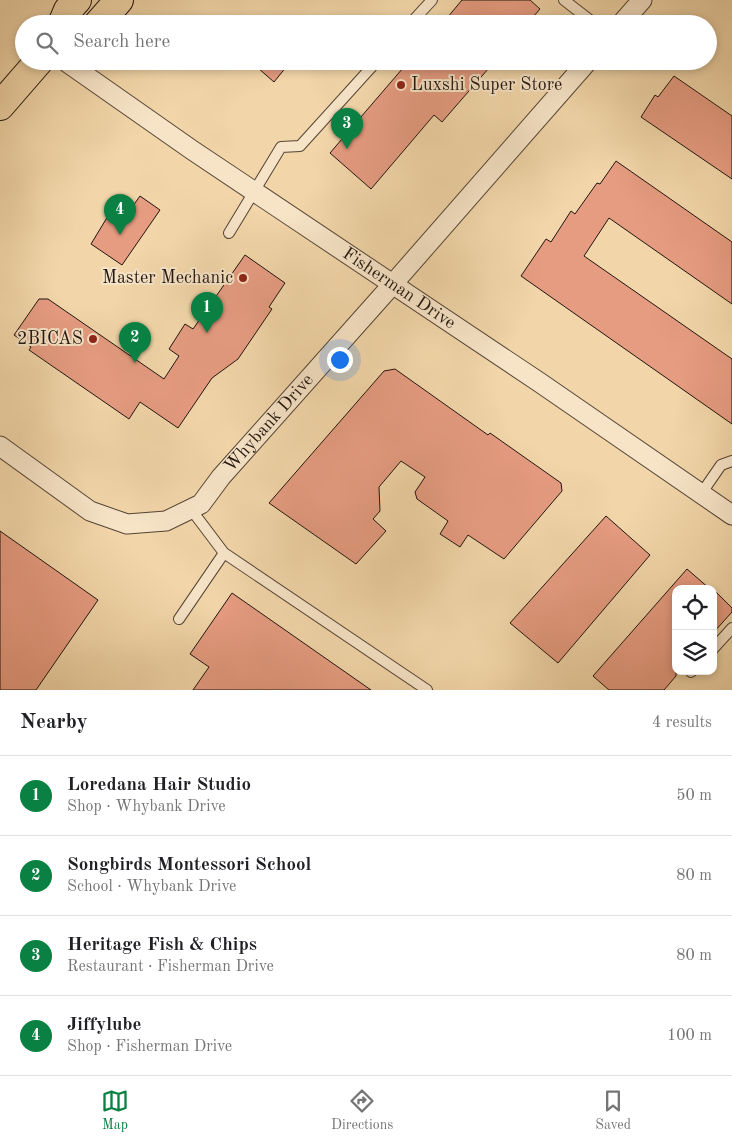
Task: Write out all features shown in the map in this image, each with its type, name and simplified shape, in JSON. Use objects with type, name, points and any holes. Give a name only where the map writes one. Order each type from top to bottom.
[{"type":"main road","points":[[66,15],[77,0]]},
{"type":"main road","points":[[106,15],[119,0]]},
{"type":"main road","points":[[0,106],[31,70]]},
{"type":"street","points":[[629,15],[642,0]]},
{"type":"street","name":"Fisherman Drive","points":[[78,70],[192,150],[539,382],[732,515]]},
{"type":"street","name":"Whybank Drive","points":[[0,446],[90,511],[127,524],[166,521],[201,504],[221,477],[580,70]]},
{"type":"lane","points":[[418,15],[432,0]]},
{"type":"lane","points":[[565,0],[584,15]]},
{"type":"lane","points":[[229,233],[281,147],[300,146],[369,70]]},
{"type":"lane","points":[[701,494],[721,465],[732,461]]},
{"type":"lane","points":[[190,508],[224,553],[427,690]]},
{"type":"lane","points":[[179,619],[224,553]]},
{"type":"lane","points":[[717,645],[732,628]]},
{"type":"building","points":[[462,0],[530,0],[540,9],[535,15],[450,15]]},
{"type":"building","points":[[260,70],[284,70],[274,82]]},
{"type":"building","points":[[401,70],[487,70],[442,122],[434,115],[371,189],[330,153]]},
{"type":"building","points":[[674,76],[732,116],[732,179],[641,117],[655,95],[658,97]]},
{"type":"building","points":[[616,161],[732,242],[732,304],[609,218],[584,256],[732,359],[732,424],[521,276],[546,239],[551,242],[571,211],[575,214],[597,183],[600,184]]},
{"type":"building","points":[[140,196],[160,210],[122,265],[91,244],[108,216],[120,224]]},
{"type":"building","points":[[245,255],[285,283],[269,307],[272,309],[238,359],[212,378],[178,428],[140,402],[129,419],[29,350],[31,347],[14,335],[39,299],[48,299],[164,379],[179,356],[169,349],[185,324],[193,329]]},
{"type":"building","points":[[395,369],[488,435],[490,433],[561,483],[562,491],[504,559],[468,535],[460,547],[440,534],[448,521],[417,499],[415,492],[425,477],[401,461],[379,487],[380,511],[373,519],[386,531],[356,564],[269,503],[384,371]]},
{"type":"building","points":[[606,516],[650,555],[558,663],[510,623]]},
{"type":"building","points":[[0,531],[98,600],[36,690],[0,690]]},
{"type":"building","points":[[687,569],[705,585],[673,585]]},
{"type":"building","points":[[672,586],[672,675],[676,676],[664,690],[609,690],[593,676]]},
{"type":"building","points":[[232,593],[371,690],[193,690],[209,667],[190,654]]},
{"type":"building","points":[[717,593],[732,608],[732,612],[717,629]]},
{"type":"place","name":"Luxshi Super Store","points":[[401,85]]},
{"type":"place","name":"Heritage Fish & Chips","points":[[347,149]]},
{"type":"place","name":"Jiffylube","points":[[120,235]]},
{"type":"place","name":"Master Mechanic","points":[[243,278]]},
{"type":"place","name":"Loredana Hair Studio","points":[[207,333]]},
{"type":"place","name":"2BICAS","points":[[93,339]]},
{"type":"place","name":"Songbirds Montessori School","points":[[135,363]]}]
